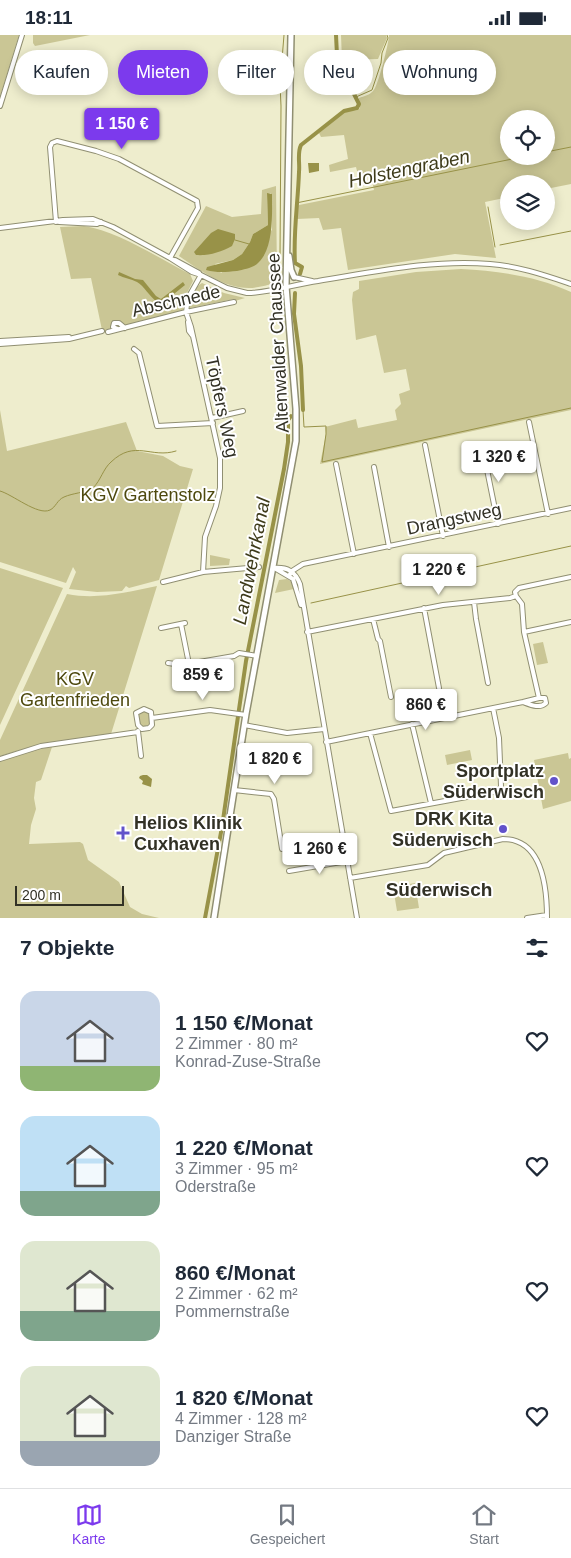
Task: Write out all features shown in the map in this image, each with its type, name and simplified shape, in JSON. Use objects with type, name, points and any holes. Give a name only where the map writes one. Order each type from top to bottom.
[{"type":"main road","name":"Altenwalder Chaussee","points":[[214,918],[244,725],[241,714],[257,656],[274,568],[293,463],[297,424],[286,286],[291,35]]},
{"type":"main road","name":"Altenwalder Chaussee","points":[[286,239],[290,266],[294,277]]},
{"type":"street","points":[[0,106],[22,35]]},
{"type":"street","points":[[56,222],[50,148],[52,143],[56,141],[116,157],[196,201],[198,208],[170,258]]},
{"type":"street","points":[[1,228],[56,222],[101,222],[170,258],[192,273],[201,275],[227,288],[247,293],[395,269],[460,263],[515,267],[571,284]]},
{"type":"street","name":"Töpfers Weg","points":[[201,275],[188,298],[186,312],[220,458],[220,488],[205,537],[203,572]]},
{"type":"street","points":[[294,277],[314,281]]},
{"type":"street","name":"Abschnede","points":[[108,332],[234,301]]},
{"type":"street","name":"Abschnede","points":[[118,329],[113,327],[114,323],[118,323],[125,328]]},
{"type":"street","points":[[0,342],[69,339],[102,331]]},
{"type":"street","points":[[134,349],[139,353],[157,426],[212,421],[243,411]]},
{"type":"street","points":[[529,423],[548,514]]},
{"type":"street","points":[[425,445],[443,536]]},
{"type":"street","points":[[482,445],[498,524]]},
{"type":"street","points":[[336,464],[354,554]]},
{"type":"street","points":[[374,467],[389,547]]},
{"type":"street","name":"Drangstweg","points":[[290,573],[303,564],[571,508]]},
{"type":"street","points":[[163,582],[203,572],[258,567]]},
{"type":"street","points":[[274,568],[282,568],[296,574],[300,584],[357,918]]},
{"type":"street","points":[[539,698],[524,632],[522,604],[515,592],[519,588],[571,577]]},
{"type":"street","points":[[307,632],[424,608],[503,600],[516,596]]},
{"type":"street","points":[[474,602],[488,683]]},
{"type":"street","points":[[424,608],[439,688]]},
{"type":"street","points":[[373,619],[380,641],[391,697]]},
{"type":"street","points":[[524,632],[571,622]]},
{"type":"street","points":[[161,627],[183,623],[189,664]]},
{"type":"street","points":[[168,663],[182,665],[234,656],[239,653],[257,656]]},
{"type":"street","points":[[326,741],[539,698],[545,698],[546,703],[537,706],[523,702]]},
{"type":"street","points":[[370,733],[390,811],[499,791],[499,739],[493,708]]},
{"type":"street","points":[[152,718],[210,709],[241,714]]},
{"type":"street","points":[[0,759],[41,746],[97,738],[138,730],[152,727],[152,718],[149,710],[138,711],[136,716],[138,730],[141,756]]},
{"type":"street","points":[[412,724],[431,803]]},
{"type":"street","points":[[244,725],[287,733],[324,729]]},
{"type":"street","points":[[234,790],[271,794],[274,799],[282,849]]},
{"type":"street","points":[[350,878],[428,865],[444,853],[503,839],[518,840],[526,846],[538,861],[544,885],[547,917],[527,918]]},
{"type":"street","points":[[289,871],[347,861]]},
{"type":"green space","points":[[0,35],[19,35],[0,97]]},
{"type":"green space","points":[[33,35],[90,35],[35,46]]},
{"type":"green space","points":[[341,35],[386,35],[387,38],[378,59],[373,59],[373,50],[342,50]]},
{"type":"green space","points":[[389,35],[571,35],[571,184],[555,187],[555,175],[500,175],[500,199],[485,202],[496,258],[455,254],[348,270],[341,228],[323,230],[319,218],[297,219],[297,207],[299,205],[374,190],[371,176],[359,179],[356,167],[330,172],[329,165],[348,159],[344,135],[321,137],[319,133],[341,114],[359,109],[359,98],[373,95],[383,62],[383,95],[496,95],[496,50],[386,50]]},
{"type":"green space","points":[[276,186],[276,283],[252,288],[230,285],[212,277],[179,256],[206,206],[232,217],[261,214],[262,190]],"holes":[[[271,193],[272,230],[221,273],[215,264],[233,260],[242,254],[253,234],[268,225],[267,194]]]},
{"type":"green space","points":[[84,226],[124,239],[190,274],[193,281],[183,301],[183,311],[126,325],[119,321],[111,322],[112,330],[105,332],[102,330],[91,278],[71,279],[60,227]]},
{"type":"green space","points":[[461,269],[517,275],[571,292],[571,410],[320,464],[326,434],[325,427],[356,419],[358,428],[397,420],[395,410],[401,404],[399,394],[410,390],[406,369],[384,373],[376,335],[356,340],[352,300],[353,292],[359,289],[359,281],[416,272]]},
{"type":"green space","points":[[202,283],[224,293],[245,298],[190,308],[192,294]]},
{"type":"green space","name":"KGV Gartenstolz","points":[[0,410],[7,451],[126,422],[137,451],[163,456],[180,466],[193,469],[159,580],[129,588],[126,586],[122,591],[97,592],[69,589],[76,572],[73,567],[66,583],[0,562]]},
{"type":"green space","points":[[210,555],[230,559],[229,565],[210,566]]},
{"type":"green space","points":[[0,568],[63,588],[0,725]]},
{"type":"green space","points":[[287,579],[292,582],[294,589],[275,593],[279,580]]},
{"type":"green space","name":"KGV Gartenfrieden","points":[[157,586],[111,734],[40,744],[0,756],[0,740],[67,594],[101,596]]},
{"type":"green space","points":[[543,642],[548,663],[537,665],[533,644]]},
{"type":"green space","points":[[139,712],[150,713],[150,724],[143,727],[139,724]]},
{"type":"green space","points":[[52,747],[41,780],[36,782],[34,798],[36,809],[31,825],[29,844],[80,842],[83,844],[88,860],[119,882],[130,907],[142,914],[159,918],[0,918],[0,761],[33,750]]},
{"type":"green space","points":[[470,750],[472,760],[447,765],[445,755]]},
{"type":"green space","name":"Sportplatz Süderwisch","points":[[568,753],[569,759],[571,758],[571,801],[543,809],[534,760]]},
{"type":"green space","points":[[415,883],[419,908],[397,911],[393,887]]},
{"type":"shaded area","points":[[308,163],[319,163],[319,171],[309,173]]},
{"type":"shaded area","points":[[267,193],[272,194],[272,211],[270,239],[264,256],[252,267],[237,271],[218,272],[206,270],[207,267],[233,260],[242,254],[253,234],[268,225]]},
{"type":"shaded area","points":[[218,229],[235,234],[232,246],[215,253],[196,255],[194,252],[211,233]]},
{"type":"shaded area","points":[[119,272],[135,279],[143,280],[156,296],[161,299],[183,282],[185,285],[169,298],[157,302],[140,284],[118,275]]},
{"type":"shaded area","points":[[147,775],[152,779],[151,787],[142,784],[143,781],[139,778]]},
{"type":"waterway","points":[[280,257],[280,84],[284,35]]},
{"type":"waterway","name":"Landwehrkanal","points":[[300,274],[302,267],[295,263],[295,229],[301,145],[344,111],[357,108],[359,104],[353,92],[338,76],[336,35]]},
{"type":"waterway","points":[[356,97],[372,90],[388,38],[387,35]]},
{"type":"waterway","name":"Holstengraben","points":[[555,150],[571,147]]},
{"type":"waterway","name":"Holstengraben","points":[[296,203],[500,161]]},
{"type":"waterway","points":[[488,207],[495,247]]},
{"type":"waterway","points":[[500,245],[571,231]]},
{"type":"waterway","points":[[235,240],[249,244]]},
{"type":"waterway","name":"Landwehrkanal","points":[[295,293],[294,314],[301,366],[303,410]]},
{"type":"waterway","points":[[303,410],[304,427],[326,426],[322,462],[571,408]]},
{"type":"waterway","name":"Landwehrkanal","points":[[205,918],[222,827],[246,661],[284,469],[288,442],[288,420],[291,416]]},
{"type":"waterway","points":[[0,491],[39,510],[50,510],[64,497],[93,488],[108,465],[120,455],[136,451],[159,453],[176,451]]},
{"type":"waterway","points":[[311,603],[571,546]]},
{"type":"place","name":"Sportplatz Süderwisch","points":[[554,781]]},
{"type":"place","name":"DRK Kita Süderwisch","points":[[503,829]]},
{"type":"place","name":"Helios Klinik Cuxhaven","points":[[123,833]]},
{"type":"district","name":"Süderwisch","points":[[439,889]]}]
